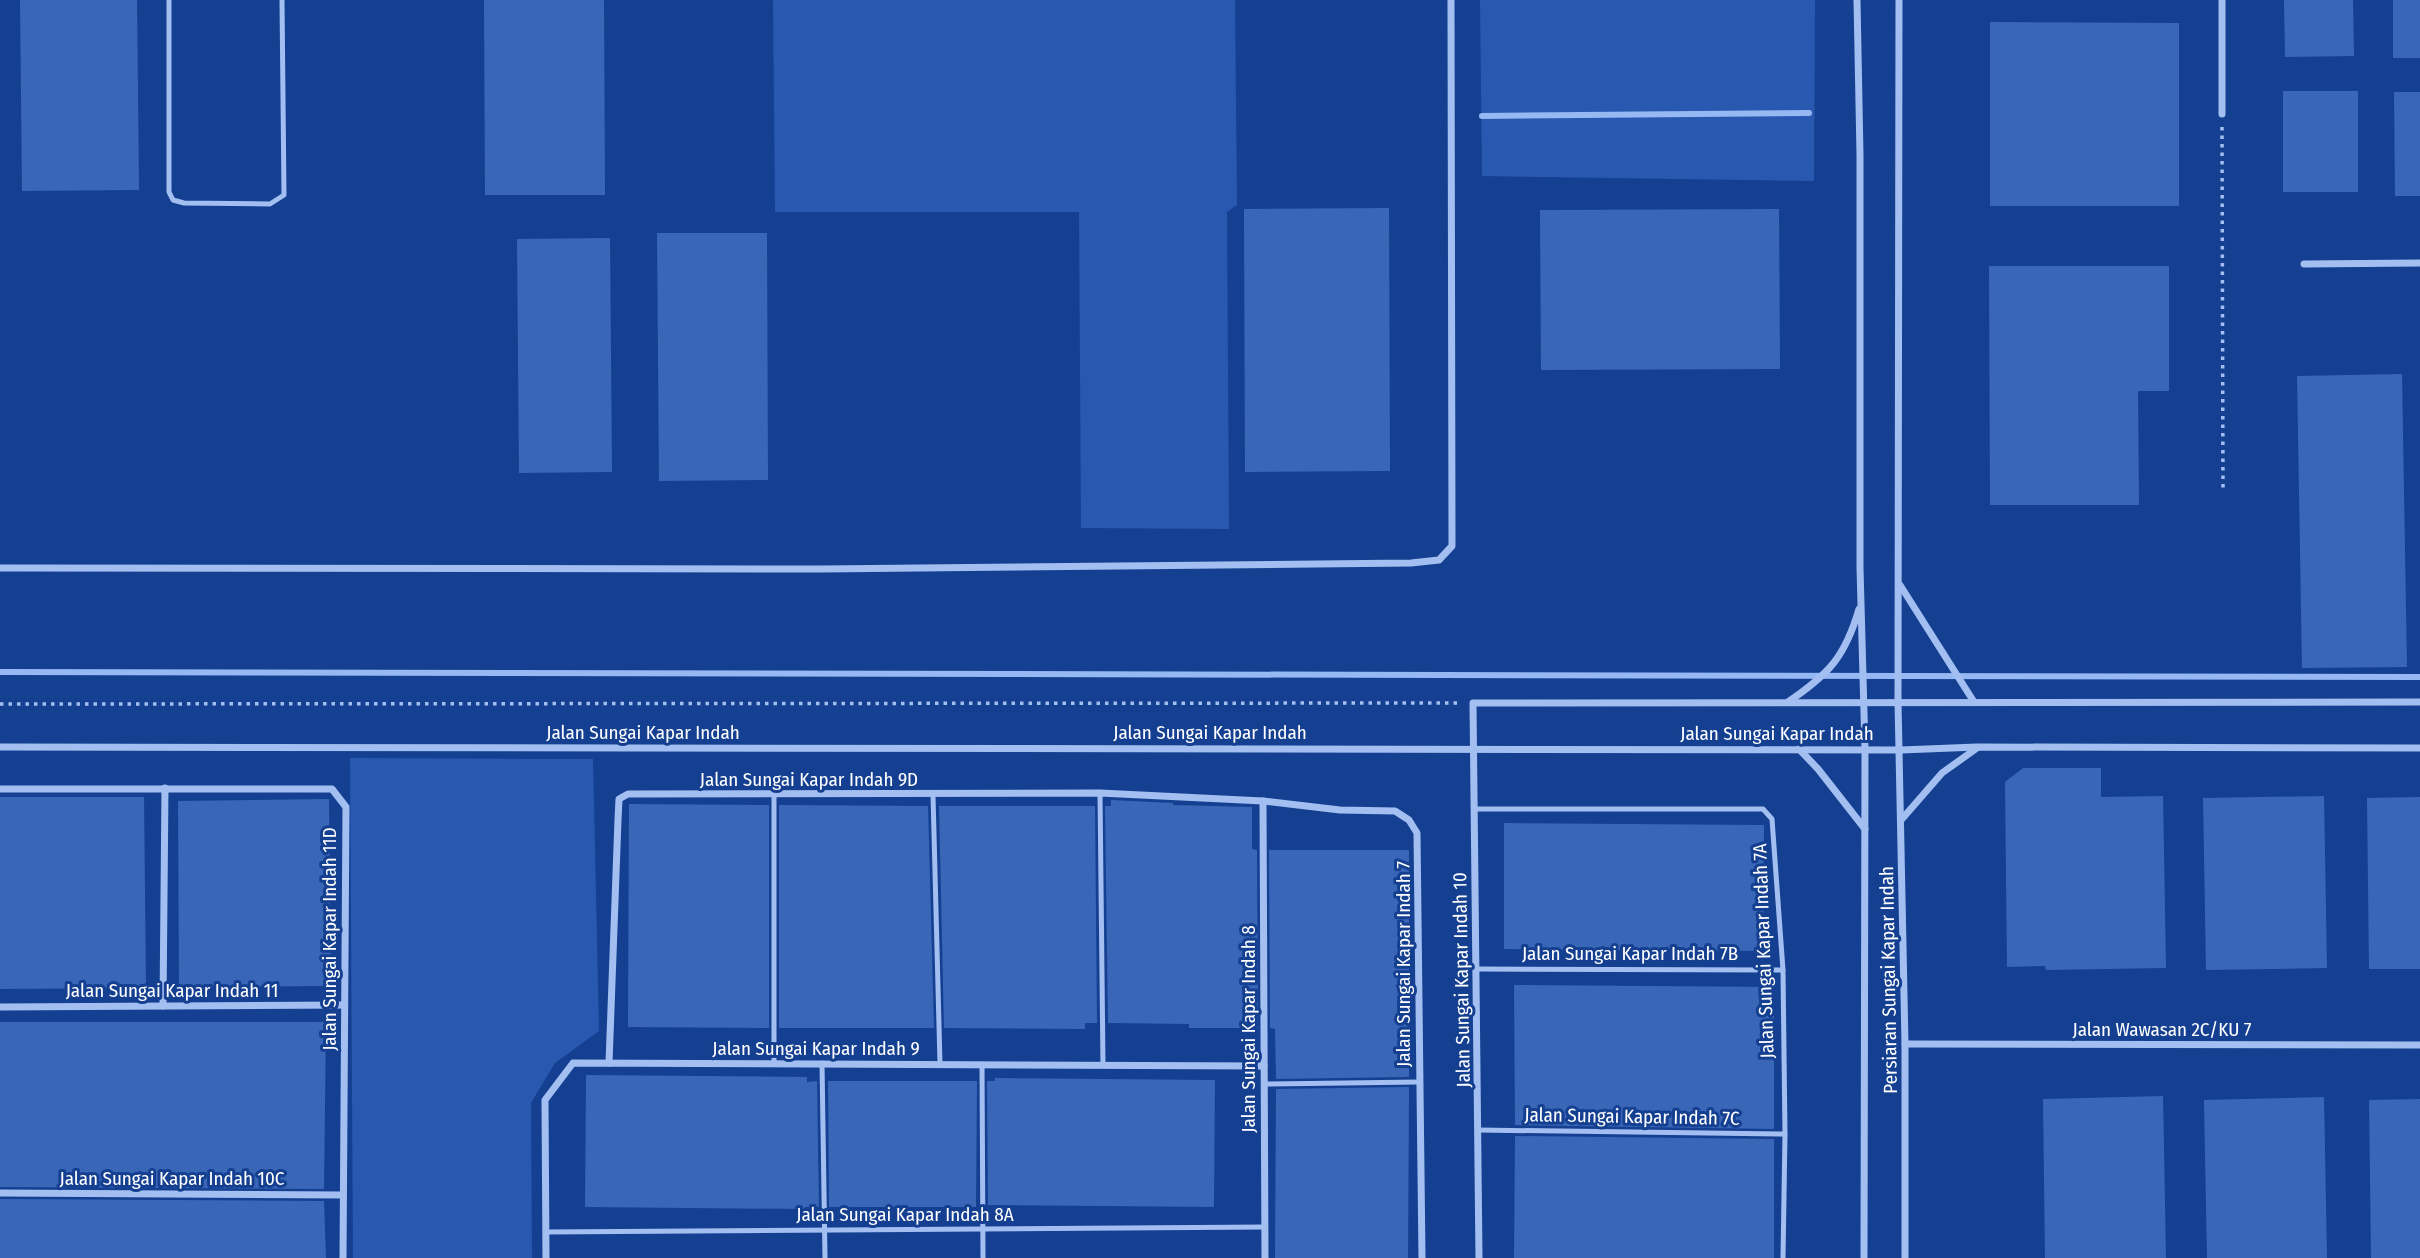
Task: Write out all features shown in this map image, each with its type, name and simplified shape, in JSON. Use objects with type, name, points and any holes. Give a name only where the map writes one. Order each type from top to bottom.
[{"type":"street","points":[[0,568],[822,569],[1411,563],[1440,560],[1452,546],[1451,0]]},
{"type":"street","points":[[1787,702],[1817,682],[1836,661],[1852,635],[1861,600],[1857,0]]},
{"type":"street","name":"Persiaran Sungai Kapar Indah","points":[[1899,0],[1898,702],[1905,1044],[1905,1258]]},
{"type":"street","points":[[2222,0],[2222,114]]},
{"type":"street","points":[[2304,264],[2420,263]]},
{"type":"street","points":[[1899,584],[1973,702]]},
{"type":"street","name":"Persiaran Sungai Kapar Indah","points":[[1861,600],[1866,749],[1864,1258]]},
{"type":"street","name":"Jalan Sungai Kapar Indah","points":[[1473,703],[2420,702]]},
{"type":"street","name":"Jalan Sungai Kapar Indah 10","points":[[1473,703],[1479,1258]]},
{"type":"street","name":"Jalan Sungai Kapar Indah","points":[[0,747],[1901,750],[1978,747],[2420,748]]},
{"type":"street","points":[[1902,819],[1942,773],[1978,747]]},
{"type":"street","points":[[1798,749],[1818,769],[1865,830]]},
{"type":"street","points":[[163,1006],[166,788]]},
{"type":"street","name":"Jalan Sungai Kapar Indah 11D","points":[[0,789],[332,789],[346,807],[343,1258]]},
{"type":"street","name":"Jalan Sungai Kapar Indah 9D","points":[[609,1063],[619,799],[628,794],[1100,793],[1263,801]]},
{"type":"street","name":"Jalan Sungai Kapar Indah 8","points":[[1263,801],[1265,1258]]},
{"type":"street","name":"Jalan Sungai Kapar Indah 7","points":[[1263,801],[1340,810],[1395,811],[1409,820],[1417,833],[1422,1258]]},
{"type":"street","name":"Jalan Sungai Kapar Indah 11","points":[[0,1007],[344,1005]]},
{"type":"street","name":"Jalan Wawasan 2C/KU 7","points":[[1905,1044],[2420,1045]]},
{"type":"street","name":"Jalan Sungai Kapar Indah 9","points":[[546,1258],[545,1100],[573,1063],[1264,1066]]},
{"type":"street","name":"Jalan Sungai Kapar Indah 10C","points":[[0,1193],[343,1195]]},
{"type":"lane","points":[[169,0],[169,192],[173,200],[184,203],[270,204],[284,195],[282,0]]},
{"type":"lane","points":[[1100,793],[1103,1065]]},
{"type":"lane","points":[[774,794],[774,1064]]},
{"type":"lane","points":[[933,795],[940,1064]]},
{"type":"lane","name":"Jalan Sungai Kapar Indah 7A","points":[[1475,809],[1763,809],[1772,819],[1783,970],[1783,1258]]},
{"type":"lane","name":"Jalan Sungai Kapar Indah 7B","points":[[1476,969],[1783,970]]},
{"type":"lane","points":[[822,1063],[825,1258]]},
{"type":"lane","points":[[982,1064],[983,1258]]},
{"type":"lane","points":[[1264,1084],[1419,1082]]},
{"type":"lane","name":"Jalan Sungai Kapar Indah 7C","points":[[1478,1130],[1785,1134]]},
{"type":"lane","name":"Jalan Sungai Kapar Indah 8A","points":[[546,1232],[1265,1227]]},
{"type":"path","points":[[2222,114],[2223,491]]},
{"type":"path","name":"Jalan Sungai Kapar Indah","points":[[0,705],[1473,703]]},
{"type":"shaded area","points":[[773,0],[1235,0],[1237,205],[1227,212],[1229,529],[1081,528],[1079,212],[775,212]]},
{"type":"shaded area","points":[[1480,0],[1815,0],[1814,181],[1482,176]]},
{"type":"shaded area","points":[[350,758],[593,759],[599,1031],[555,1063],[531,1103],[532,1258],[353,1258]]},
{"type":"building","points":[[20,0],[137,0],[139,190],[22,191]]},
{"type":"building","points":[[484,0],[604,0],[605,195],[485,195]]},
{"type":"building","points":[[2284,0],[2353,0],[2354,56],[2285,57]]},
{"type":"building","points":[[2393,0],[2420,0],[2420,58],[2393,58]]},
{"type":"building","points":[[1990,22],[2179,23],[2179,206],[1990,206]]},
{"type":"building","points":[[2283,91],[2358,91],[2358,192],[2283,192]]},
{"type":"building","points":[[2394,92],[2420,92],[2420,196],[2395,196]]},
{"type":"building","points":[[1389,208],[1390,471],[1245,472],[1244,209]]},
{"type":"building","points":[[1779,209],[1780,369],[1541,370],[1540,210]]},
{"type":"building","points":[[657,233],[767,233],[768,480],[659,481]]},
{"type":"building","points":[[610,238],[612,472],[519,473],[517,239]]},
{"type":"building","points":[[1989,266],[2169,266],[2169,391],[2138,391],[2139,505],[1990,505]]},
{"type":"building","points":[[2402,374],[2407,667],[2302,668],[2297,376]]},
{"type":"building","points":[[2023,768],[2101,768],[2101,797],[2163,796],[2166,968],[2046,970],[2045,966],[2007,967],[2005,782]]},
{"type":"building","points":[[2324,796],[2327,968],[2206,970],[2203,798]]},
{"type":"building","points":[[0,797],[144,797],[146,988],[0,989]]},
{"type":"building","points":[[2420,797],[2420,969],[2369,969],[2367,798]]},
{"type":"building","points":[[329,799],[331,986],[179,987],[178,801]]},
{"type":"building","points":[[1111,800],[1252,807],[1252,849],[1257,850],[1258,1028],[1189,1028],[1189,1024],[1108,1023],[1105,806],[1111,806]]},
{"type":"building","points":[[629,804],[769,805],[769,1028],[628,1027]]},
{"type":"building","points":[[779,805],[928,806],[934,1028],[779,1028]]},
{"type":"building","points":[[939,806],[1095,806],[1097,1023],[1085,1023],[1085,1029],[944,1028]]},
{"type":"building","points":[[1504,823],[1764,825],[1763,951],[1504,949]]},
{"type":"building","points":[[1269,850],[1409,850],[1409,1077],[1276,1079],[1275,1029],[1270,1028]]},
{"type":"building","points":[[1514,985],[1774,987],[1774,1129],[1515,1125]]},
{"type":"building","points":[[0,1022],[326,1022],[324,1189],[0,1187]]},
{"type":"building","points":[[586,1075],[807,1077],[807,1082],[817,1081],[819,1207],[585,1207]]},
{"type":"building","points":[[995,1078],[1215,1080],[1214,1207],[988,1205],[987,1081],[995,1081]]},
{"type":"building","points":[[828,1081],[977,1081],[976,1207],[829,1207]]},
{"type":"building","points":[[1409,1087],[1408,1258],[1275,1258],[1276,1089]]},
{"type":"building","points":[[2163,1096],[2166,1258],[2045,1258],[2043,1099]]},
{"type":"building","points":[[2324,1097],[2327,1258],[2207,1258],[2204,1100]]},
{"type":"building","points":[[2420,1099],[2420,1258],[2371,1258],[2369,1100]]},
{"type":"building","points":[[1515,1136],[1774,1139],[1774,1258],[1514,1258]]},
{"type":"building","points":[[0,1199],[324,1201],[326,1258],[0,1258]]},
{"type":"waterway","points":[[1482,116],[1809,113]]},
{"type":"waterway","points":[[0,672],[2420,677]]}]
